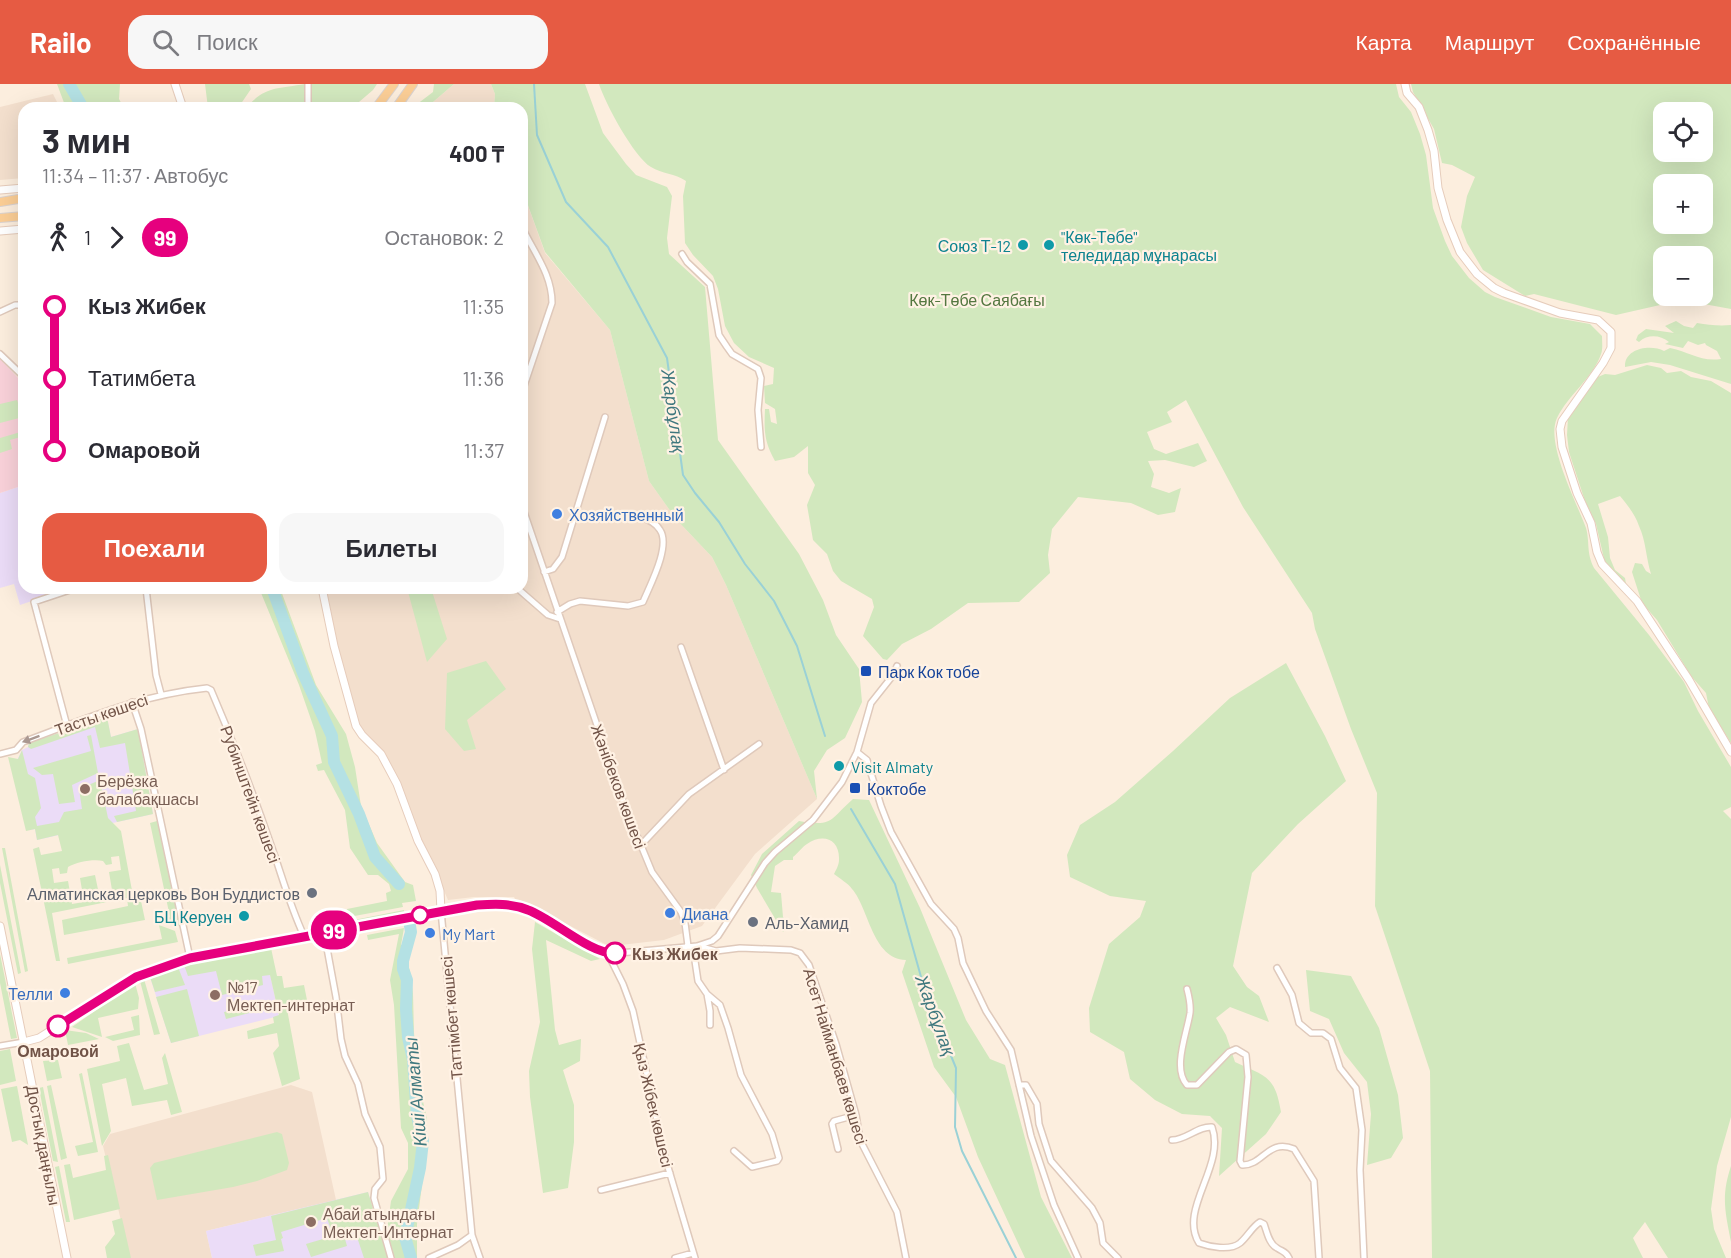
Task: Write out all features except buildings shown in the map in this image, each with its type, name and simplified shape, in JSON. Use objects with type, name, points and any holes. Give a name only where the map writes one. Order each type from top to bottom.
[{"type":"main road","points":[[380,102],[394,84]]},
{"type":"main road","points":[[400,102],[413,84]]},
{"type":"main road","points":[[0,202],[18,200]]},
{"type":"main road","points":[[0,218],[18,217]]},
{"type":"street","points":[[175,84],[181,102]]},
{"type":"street","points":[[308,84],[309,102]]},
{"type":"street","points":[[1405,84],[1407,93],[1419,107],[1428,130],[1434,151],[1438,188],[1447,220],[1460,252],[1477,274],[1504,293],[1560,313],[1598,320],[1611,332],[1611,348],[1603,363],[1562,421],[1562,447],[1578,493],[1592,523],[1597,552],[1602,564],[1637,601],[1689,680],[1731,752]]},
{"type":"street","points":[[0,190],[18,188]]},
{"type":"street","points":[[0,231],[18,230]]},
{"type":"street","points":[[528,238],[546,271],[552,303],[528,374]]},
{"type":"street","points":[[682,254],[687,262],[710,284],[715,321],[719,335],[727,348],[732,354],[758,369],[761,378],[758,410],[761,447]]},
{"type":"street","points":[[0,312],[18,305]]},
{"type":"street","points":[[0,354],[18,371]]},
{"type":"street","points":[[544,572],[554,569],[562,557],[605,417]]},
{"type":"street","points":[[557,612],[579,601],[628,606],[643,602],[662,554],[664,540],[662,531],[657,525],[641,517]]},
{"type":"street","name":"Жәнібеков көшесі","points":[[528,524],[624,804],[640,846],[659,884],[681,912],[685,922],[688,946]]},
{"type":"street","points":[[58,594],[34,602],[67,726]]},
{"type":"street","points":[[147,594],[156,675],[161,694]]},
{"type":"street","name":"Таттімбет көшесі","points":[[323,594],[353,717],[362,735],[380,753],[397,784],[440,891],[472,1235],[480,1258]]},
{"type":"street","points":[[524,594],[549,615],[560,619]]},
{"type":"street","points":[[681,647],[724,770]]},
{"type":"street","points":[[697,946],[712,941],[718,936],[765,863],[824,808],[842,782],[857,752],[871,703],[894,674],[897,666]]},
{"type":"street","name":"Тасты көшесі","points":[[0,754],[16,750],[21,742],[132,702],[161,694],[207,688]]},
{"type":"street","name":"Рубинштейн көшесі","points":[[207,688],[211,690],[228,729],[273,848],[285,891],[304,936]]},
{"type":"street","points":[[132,702],[141,729],[190,958]]},
{"type":"street","points":[[640,846],[689,794],[759,744]]},
{"type":"street","points":[[857,752],[867,760],[888,823],[921,888],[958,938],[963,963],[986,1011],[1005,1037],[1011,1050],[1031,1136],[1047,1185],[1078,1258]]},
{"type":"street","points":[[0,1046],[39,1038],[136,977],[190,958],[477,905],[519,906],[608,954]]},
{"type":"street","name":"Достық даңғылы","points":[[0,926],[67,1258]]},
{"type":"street","points":[[324,932],[345,1056],[358,1084],[365,1114],[380,1147],[383,1179],[375,1189],[374,1198],[391,1258]]},
{"type":"street","points":[[688,946],[695,961],[698,981],[707,994],[720,1005],[741,1076],[772,1134],[779,1158],[777,1161],[752,1167],[734,1151]]},
{"type":"street","name":"Асет Найманбаев көшесі","points":[[608,954],[697,946],[716,951],[740,948],[791,950],[800,953],[805,958],[836,1044],[856,1115],[860,1140],[897,1212],[906,1258]]},
{"type":"street","name":"Қыз Жібек көшесі","points":[[608,954],[633,1011],[649,1089],[694,1255]]},
{"type":"street","points":[[1276,968],[1292,995],[1299,1023],[1311,1033],[1323,1033],[1331,1039],[1340,1068],[1356,1088],[1362,1130],[1360,1158],[1365,1258]]},
{"type":"street","points":[[1187,989],[1190,1002],[1180,1072],[1182,1080],[1187,1085],[1197,1085],[1229,1052],[1236,1049],[1246,1055],[1248,1077],[1240,1161],[1242,1165],[1252,1164],[1267,1151],[1280,1146],[1294,1149],[1314,1181],[1319,1258]]},
{"type":"street","points":[[707,994],[711,1011],[710,1025]]},
{"type":"street","points":[[1019,1084],[1026,1085],[1033,1096],[1051,1161],[1092,1208],[1100,1223],[1103,1243],[1118,1258]]},
{"type":"street","points":[[838,1149],[832,1124],[834,1121],[856,1115]]},
{"type":"street","points":[[1172,1140],[1186,1137],[1208,1126],[1212,1127],[1215,1135],[1212,1165],[1192,1223],[1194,1236],[1198,1243],[1211,1247],[1232,1247],[1239,1244],[1260,1222],[1264,1224],[1275,1248],[1286,1252],[1289,1258]]},
{"type":"street","points":[[601,1190],[670,1173]]},
{"type":"street","points":[[429,1258],[458,1245],[472,1235]]},
{"type":"street","points":[[675,1258],[694,1255]]},
{"type":"shaded area","points":[[454,84],[491,84],[495,94],[494,102],[433,102]]},
{"type":"shaded area","points":[[53,94],[57,102],[20,102]]},
{"type":"shaded area","points":[[18,103],[18,178],[0,180],[0,107]]},
{"type":"shaded area","points":[[528,206],[545,253],[610,330],[649,481],[676,519],[712,557],[817,799],[755,854],[702,926],[664,940],[612,946],[528,904],[516,901],[514,897],[474,897],[448,900],[397,784],[353,718],[324,594],[528,594]]},
{"type":"shaded area","points":[[0,359],[18,378],[18,487],[0,493]]},
{"type":"shaded area","points":[[18,487],[18,594],[52,594],[20,605],[14,584],[0,588],[0,493]]},
{"type":"shaded area","name":"Берёзка балабақшасы","points":[[107,717],[111,737],[138,729],[153,814],[37,840],[35,829],[30,830],[15,764],[22,750],[28,747],[29,743]]},
{"type":"shaded area","name":"№17 Мектеп-интернат","points":[[191,963],[270,974],[279,1016],[171,1043],[150,977]]},
{"type":"shaded area","points":[[291,1085],[312,1092],[336,1200],[206,1231],[212,1258],[130,1258],[103,1146],[110,1134]]},
{"type":"shaded area","name":"Абай атындағы Мектеп-Интернат","points":[[368,1192],[388,1258],[212,1258],[206,1231]]},
{"type":"green space","points":[[57,84],[120,84],[121,102],[64,102]]},
{"type":"green space","points":[[205,84],[249,84],[251,89],[242,102],[207,102]]},
{"type":"green space","points":[[305,84],[306,102],[252,102],[266,92]]},
{"type":"green space","points":[[308,84],[377,84],[359,102],[308,102]]},
{"type":"green space","points":[[434,84],[454,84],[433,102],[420,102],[433,92]]},
{"type":"green space","points":[[491,84],[585,84],[603,133],[626,164],[636,175],[667,187],[672,196],[667,238],[669,254],[705,287],[718,440],[799,554],[823,600],[836,635],[859,669],[862,702],[845,738],[827,750],[814,771],[817,799],[712,557],[676,519],[649,481],[610,330],[545,252],[528,205],[528,102],[494,102],[495,94]]},
{"type":"green space","name":"Көк-Төбе Саябағы","points":[[599,84],[1396,84],[1399,97],[1411,112],[1420,134],[1426,155],[1433,208],[1445,241],[1452,256],[1469,278],[1485,292],[1495,297],[1551,317],[1590,324],[1602,336],[1602,350],[1597,363],[1557,418],[1554,429],[1559,457],[1586,528],[1594,568],[1684,682],[1731,767],[1731,807],[1723,811],[1731,819],[1731,1117],[1717,1166],[1711,1209],[1714,1229],[1726,1258],[1668,1258],[1645,1222],[1633,1238],[1643,1258],[1432,1258],[1430,1071],[1375,906],[1377,793],[1351,729],[1315,629],[1312,613],[1243,507],[1186,400],[1167,412],[1172,422],[1147,432],[1154,449],[1166,454],[1198,443],[1207,461],[1194,467],[1165,460],[1148,461],[1154,474],[1151,487],[1169,493],[1181,488],[1175,512],[1158,515],[1131,503],[1078,497],[1052,529],[1048,555],[1050,573],[1019,602],[968,603],[931,629],[902,644],[887,660],[883,659],[863,636],[874,607],[872,599],[841,581],[833,571],[827,554],[813,540],[807,505],[815,485],[808,473],[808,446],[794,457],[775,461],[769,448],[765,430],[765,409],[769,409],[771,422],[777,424],[775,409],[765,403],[764,386],[773,384],[774,368],[749,357],[734,343],[725,326],[718,289],[713,276],[685,243],[683,196],[686,181],[655,169],[644,161],[621,129]]},
{"type":"green space","points":[[1411,84],[1731,84],[1731,309],[1713,306],[1713,246],[1653,246],[1653,306],[1656,306],[1616,315],[1534,294],[1525,296],[1483,270],[1467,243],[1461,227],[1467,196],[1475,177],[1452,165],[1442,163],[1434,129],[1413,92]]},
{"type":"green space","points":[[1676,321],[1693,328],[1697,323],[1731,325],[1731,384],[1670,365],[1651,362],[1625,367],[1626,361],[1633,352],[1646,348],[1664,351],[1670,348],[1701,358],[1721,359],[1717,351],[1705,343],[1698,345],[1688,341],[1683,348],[1665,344],[1669,342],[1658,337],[1646,338],[1639,342],[1636,340],[1638,335],[1646,329],[1674,333],[1665,326]]},
{"type":"green space","points":[[1647,365],[1661,368],[1667,373],[1681,371],[1691,377],[1711,381],[1731,393],[1731,743],[1709,708],[1706,693],[1691,676],[1657,620],[1642,603],[1632,572],[1635,563],[1642,564],[1651,574],[1643,538],[1631,510],[1620,496],[1598,504],[1608,537],[1610,558],[1615,570],[1625,578],[1627,590],[1605,563],[1596,524],[1585,501],[1569,452],[1568,417],[1593,379],[1605,374],[1615,375]]},
{"type":"green space","points":[[17,400],[18,418],[0,423],[0,404]]},
{"type":"green space","points":[[18,433],[18,438],[10,440],[12,449],[0,453],[0,438]]},
{"type":"green space","points":[[261,594],[282,594],[316,685],[346,734],[355,767],[361,806],[377,843],[405,882],[413,885],[416,901],[402,903],[403,907],[349,917],[347,909],[387,901],[386,893],[391,891],[389,884],[378,875],[368,875],[350,848],[345,810],[324,770],[318,771],[316,765],[322,763],[315,731],[299,685]]},
{"type":"green space","points":[[409,594],[433,594],[447,639],[427,662]]},
{"type":"green space","points":[[486,661],[506,689],[467,720],[476,749],[464,751],[445,729],[447,673]]},
{"type":"green space","points":[[1286,663],[1346,781],[1298,824],[1252,873],[1233,966],[1247,987],[1259,996],[1269,1022],[1230,1007],[1216,1018],[1226,1035],[1235,1062],[1268,1079],[1276,1091],[1281,1112],[1266,1134],[1219,1176],[1222,1128],[1210,1116],[1182,1114],[1155,1100],[1130,1079],[1124,1052],[1090,1032],[1089,1008],[1109,944],[1140,917],[1146,901],[1110,896],[1070,877],[1067,855],[1080,825],[1115,802],[1230,698]]},
{"type":"green space","points":[[107,717],[111,737],[138,729],[153,814],[117,822],[114,816],[136,811],[125,743],[100,748],[95,727],[31,749],[28,747],[29,743]]},
{"type":"green space","points":[[91,735],[98,773],[72,785],[75,802],[59,804],[53,774],[42,775],[33,768],[91,751],[87,736]]},
{"type":"green space","points":[[22,750],[28,774],[35,778],[41,808],[35,817],[37,826],[59,822],[64,812],[82,809],[79,789],[100,780],[108,818],[121,831],[133,896],[141,901],[145,920],[64,935],[62,920],[128,906],[127,898],[52,913],[60,961],[56,961],[33,849],[39,847],[41,855],[62,851],[58,835],[37,840],[35,829],[26,831],[8,757],[18,759]],"holes":[[[119,856],[121,870],[109,872],[113,896],[100,899],[95,875],[80,878],[84,902],[72,904],[68,881],[54,883],[52,869],[59,868],[60,874],[67,873],[68,867],[85,861],[103,861],[106,865],[112,864],[111,857]]]},
{"type":"green space","points":[[853,799],[869,800],[920,908],[966,1020],[990,1059],[1005,1065],[1041,1197],[1072,1258],[1025,1258],[978,1157],[956,1097],[934,1067],[902,972],[906,960],[895,957],[878,942],[858,897],[834,874],[838,866],[839,853],[834,843],[824,839],[813,841],[802,848],[793,860],[784,860],[775,866],[771,892],[781,893],[783,917],[789,926],[783,932],[757,888],[751,875],[762,854],[799,821],[819,823],[830,820]]},
{"type":"green space","points":[[157,821],[180,926],[159,920],[170,917],[150,823]]},
{"type":"green space","points":[[2,848],[5,848],[28,971],[25,972]]},
{"type":"green space","points":[[0,865],[21,973],[18,974],[0,883]]},
{"type":"green space","points":[[404,910],[404,913],[314,932],[314,928]]},
{"type":"green space","points":[[535,922],[600,959],[591,961],[546,940],[555,1030],[559,1045],[581,1039],[580,1061],[563,1070],[574,1105],[574,1142],[568,1188],[543,1193],[530,1097],[529,1071],[540,1022],[532,949]]},
{"type":"green space","points":[[159,925],[175,931],[178,942],[68,964],[67,958],[162,939]]},
{"type":"green space","points":[[404,928],[401,945],[411,944],[406,959],[413,994],[419,1085],[427,1118],[426,1154],[417,1224],[417,1258],[394,1258],[387,1230],[391,1201],[408,1169],[408,1143],[401,1128],[394,1005],[390,980],[399,934],[368,940],[367,935]]},
{"type":"green space","points":[[271,948],[277,976],[282,976],[284,988],[304,985],[308,1005],[287,1009],[300,1079],[282,1086],[273,1053],[279,1046],[277,1033],[248,1039],[247,1031],[274,1023],[273,1017],[279,1015],[270,975],[262,976],[263,985],[222,995],[216,971],[188,976],[184,965]]},
{"type":"green space","points":[[0,954],[17,1038],[11,1039],[0,983]]},
{"type":"green space","points":[[178,967],[185,985],[155,992],[150,977]]},
{"type":"green space","points":[[1306,970],[1351,976],[1379,1028],[1398,1095],[1403,1138],[1391,1158],[1367,1165],[1371,1114],[1367,1082],[1344,1053],[1329,1019],[1310,1011]]},
{"type":"green space","points":[[144,979],[160,1034],[154,1035],[140,981]]},
{"type":"green space","points":[[135,983],[139,998],[138,1009],[98,1018],[102,1037],[72,1027]]},
{"type":"green space","points":[[187,989],[199,1036],[171,1043],[156,997]]},
{"type":"green space","points":[[267,1002],[269,1008],[226,1019],[224,1012]]},
{"type":"green space","points":[[139,1015],[140,1035],[113,1041],[105,1037],[134,1030],[131,1017]]},
{"type":"green space","points":[[65,1030],[86,1033],[99,1039],[68,1045]]},
{"type":"green space","points":[[129,1043],[144,1090],[168,1084],[162,1058],[165,1053],[182,1112],[171,1115],[167,1100],[132,1106],[126,1078],[102,1084],[111,1131],[102,1146],[87,1069],[120,1061],[117,1046]]},
{"type":"green space","points":[[10,1049],[16,1081],[0,1085],[0,1051]]},
{"type":"green space","points":[[58,1060],[62,1078],[47,1081],[43,1061]]},
{"type":"green space","points":[[82,1073],[98,1152],[78,1156],[75,1146],[93,1142],[79,1074]]},
{"type":"green space","points":[[51,1085],[67,1158],[61,1160],[47,1086]]},
{"type":"green space","points":[[17,1086],[28,1145],[20,1140],[12,1142],[1,1089]]},
{"type":"green space","points":[[43,1087],[58,1162],[53,1161],[39,1088]]},
{"type":"green space","points":[[277,1132],[282,1134],[289,1163],[287,1170],[233,1187],[157,1200],[150,1168],[154,1163]]},
{"type":"green space","points":[[108,1155],[120,1209],[74,1220],[64,1165],[70,1164],[73,1178],[106,1170],[104,1156]]},
{"type":"green space","points":[[59,1166],[70,1222],[66,1222],[55,1167]]},
{"type":"green space","points":[[1731,1166],[1731,1242],[1725,1204],[1726,1186]]},
{"type":"green space","points":[[368,1192],[388,1258],[364,1258],[354,1228],[343,1232],[347,1246],[311,1257],[306,1244],[333,1236],[327,1218],[281,1232],[284,1251],[256,1256],[253,1245],[276,1240],[271,1216]]},
{"type":"green space","points":[[122,1218],[131,1258],[107,1258],[105,1247],[115,1234],[112,1221]]},
{"type":"waterway","name":"Кіші Алматы","points":[[69,84],[80,102]]},
{"type":"waterway","name":"Жарбұлақ","points":[[534,84],[537,135],[566,202],[608,247],[667,358],[683,475],[719,522],[745,564],[774,601],[797,646],[825,736]]},
{"type":"waterway","name":"Кіші Алматы","points":[[274,594],[303,673],[332,736],[334,762],[359,814],[375,857],[399,884]]},
{"type":"waterway","name":"Жарбұлақ","points":[[851,809],[895,884],[923,984],[935,1006],[940,1029],[956,1068],[955,1127],[962,1151],[1016,1258]]},
{"type":"waterway","name":"Кіші Алматы","points":[[410,926],[411,932],[403,969],[407,980],[408,1037],[413,1060],[417,1116],[423,1141],[420,1168],[405,1237],[411,1258]]},
{"type":"bus line","name":"99","points":[[58,1026],[136,977],[190,958],[477,905],[519,906],[541,916],[597,950],[608,954],[615,953]]},
{"type":"place","name":"Союз Т-12","points":[[1023,245]]},
{"type":"place","name":"\"Көк-Төбе\" теледидар мұнарасы","points":[[1049,245]]},
{"type":"place","name":"Хозяйственный","points":[[557,514]]},
{"type":"place","name":"Парк Кок тобе","points":[[866,671]]},
{"type":"place","name":"Visit Almaty","points":[[839,766]]},
{"type":"place","name":"Коктобе","points":[[855,788]]},
{"type":"place","name":"Берёзка балабақшасы","points":[[85,789]]},
{"type":"place","name":"Алматинская церковь Вон Буддистов","points":[[312,893]]},
{"type":"place","name":"Диана","points":[[670,913]]},
{"type":"place","name":"БЦ Керуен","points":[[244,916]]},
{"type":"place","name":"Аль-Хамид","points":[[753,922]]},
{"type":"place","name":"My Mart","points":[[430,933]]},
{"type":"place","name":"Кыз Жибек","points":[[615,953]]},
{"type":"place","name":"Телли","points":[[65,993]]},
{"type":"place","name":"№17 Мектеп-интернат","points":[[215,995]]},
{"type":"place","name":"Омаровой","points":[[58,1026]]},
{"type":"place","name":"Абай атындағы Мектеп-Интернат","points":[[311,1222]]}]
